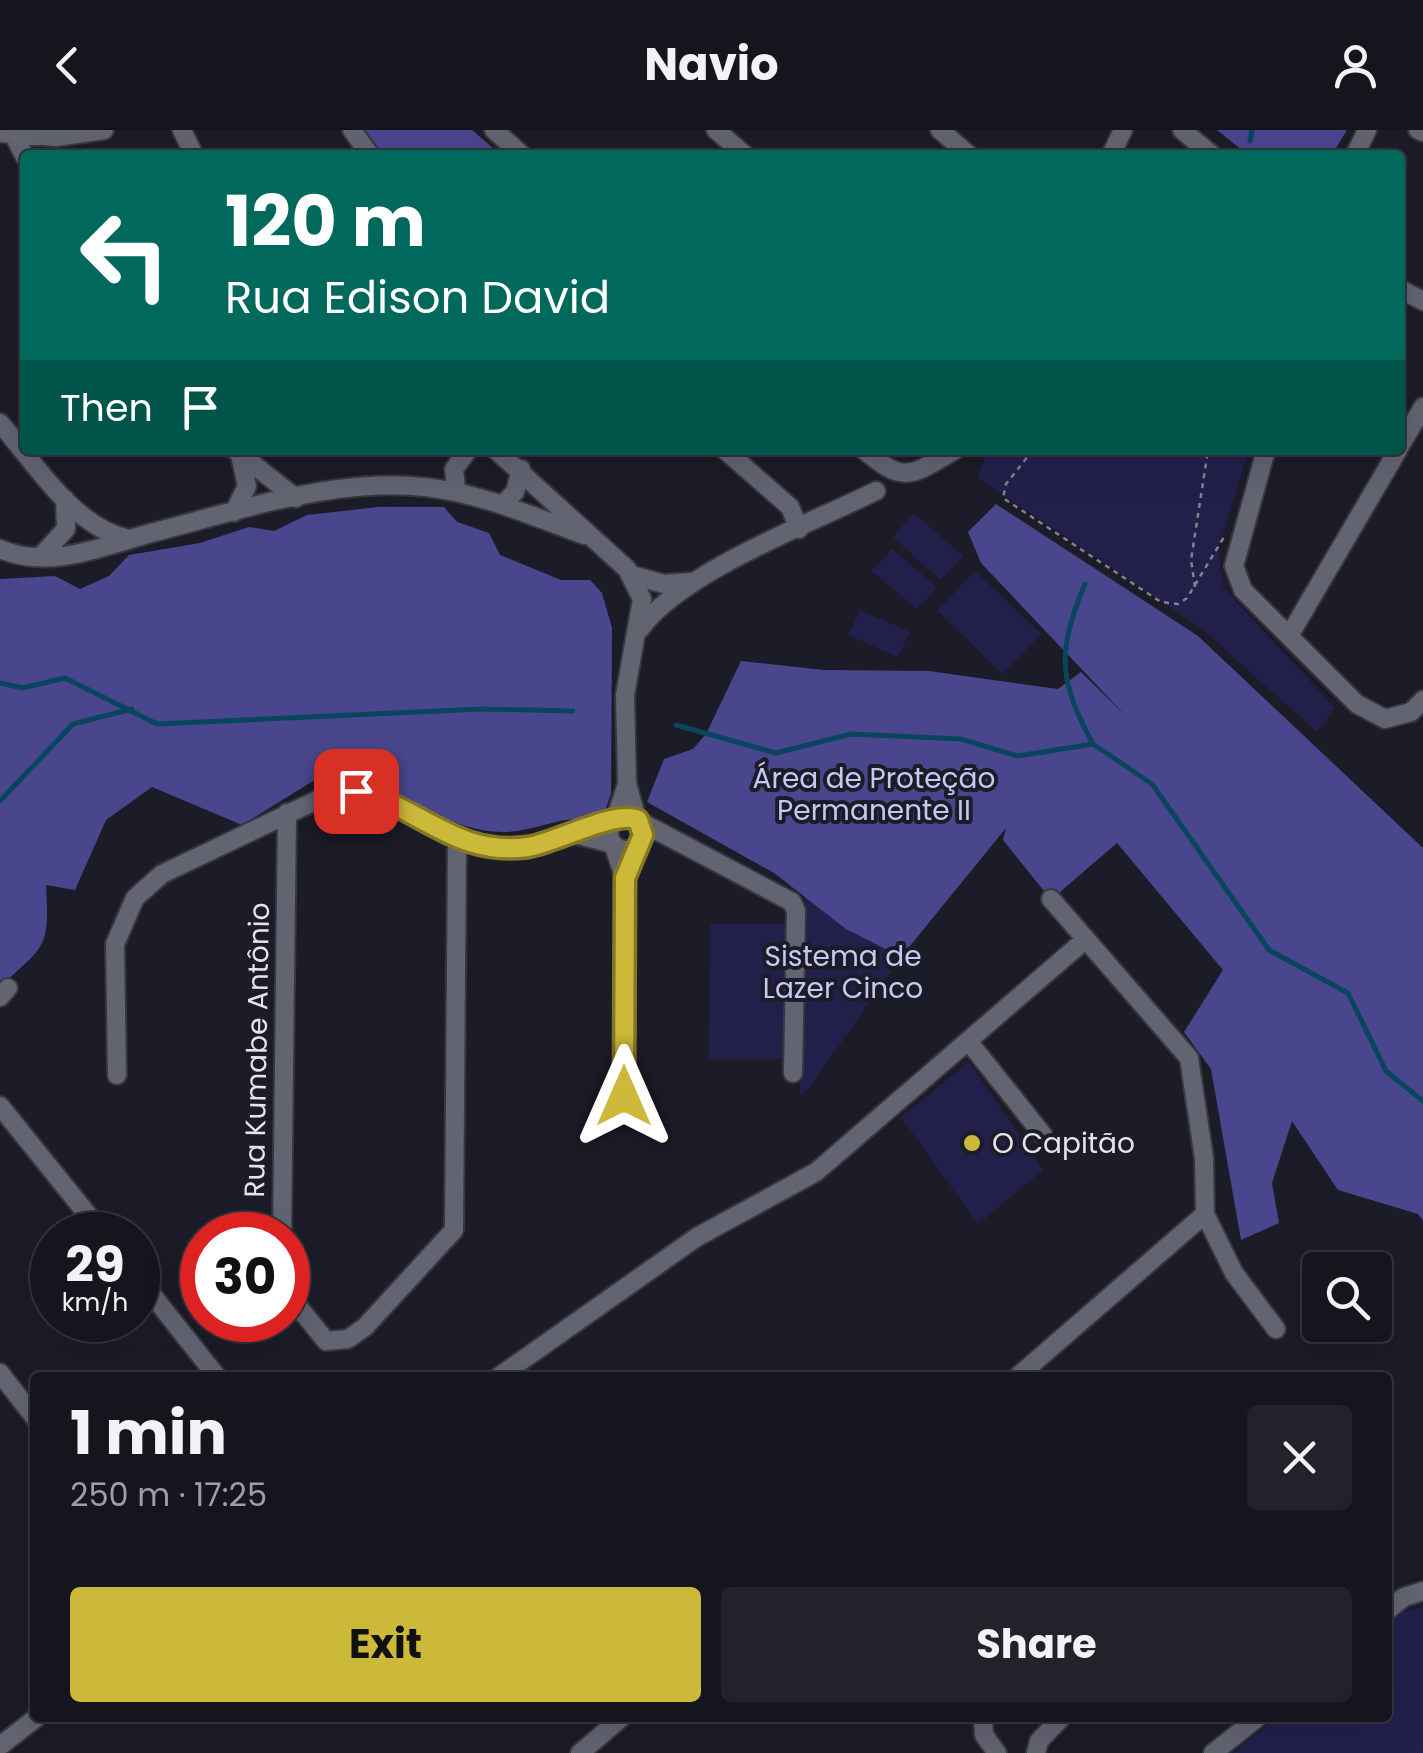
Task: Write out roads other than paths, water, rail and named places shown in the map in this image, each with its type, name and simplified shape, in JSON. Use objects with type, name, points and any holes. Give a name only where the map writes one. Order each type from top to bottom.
[{"type":"street","points":[[7,132],[56,137],[104,130]]},
{"type":"street","points":[[494,130],[516,150]]},
{"type":"street","points":[[716,130],[739,150]]},
{"type":"street","points":[[940,130],[963,150]]},
{"type":"street","points":[[1182,130],[1206,150]]},
{"type":"street","points":[[1405,438],[1423,407]]},
{"type":"street","points":[[0,422],[20,445]]},
{"type":"street","points":[[28,455],[98,529],[130,538]]},
{"type":"street","points":[[234,512],[247,486],[238,455]]},
{"type":"street","points":[[241,455],[296,498]]},
{"type":"street","points":[[456,488],[454,469],[464,455]]},
{"type":"street","points":[[502,455],[632,575],[650,609],[660,608]]},
{"type":"street","points":[[731,455],[790,507],[800,528]]},
{"type":"street","points":[[870,455],[889,472],[911,475],[946,455]]},
{"type":"street","points":[[1265,455],[1234,566],[1244,590],[1358,704],[1385,720],[1411,712],[1423,700]]},
{"type":"street","points":[[1289,636],[1395,455]]},
{"type":"street","points":[[503,504],[515,492],[521,470]]},
{"type":"street","points":[[0,549],[60,558],[234,512],[354,487],[456,488],[590,537]]},
{"type":"street","points":[[635,638],[660,608],[700,579],[876,490]]},
{"type":"street","points":[[40,557],[66,529],[63,495]]},
{"type":"street","points":[[632,575],[664,584],[700,579]]},
{"type":"street","points":[[625,878],[643,829],[627,783],[626,677],[642,599]]},
{"type":"street","points":[[624,1096],[625,878],[609,832],[627,783]]},
{"type":"street","points":[[117,1076],[115,944],[135,898],[162,874],[245,837],[287,813],[334,792],[356,791],[396,805],[457,841],[491,848],[528,847],[628,816],[699,849],[792,902],[796,911],[794,1074]]},
{"type":"street","name":"Rua Kumabe Antônio","points":[[282,1212],[287,813]]},
{"type":"street","points":[[574,834],[624,850],[677,841]]},
{"type":"street","name":"Rua Kumabe Antônio","points":[[245,837],[273,845],[287,866]]},
{"type":"street","points":[[310,1323],[321,1337],[334,1342],[365,1327],[447,1243],[456,1220],[457,841]]},
{"type":"street","points":[[1051,899],[1189,1058],[1204,1158],[1205,1214],[1234,1274],[1276,1329]]},
{"type":"street","points":[[506,1372],[697,1238],[816,1172],[1086,939]]},
{"type":"street","points":[[969,1042],[1043,1135]]},
{"type":"street","points":[[0,1106],[85,1212]]},
{"type":"street","points":[[1023,1372],[1205,1214]]},
{"type":"street","points":[[160,1305],[213,1372]]},
{"type":"street","points":[[0,1373],[30,1412]]},
{"type":"street","points":[[1392,1607],[1404,1597],[1423,1591]]},
{"type":"street","points":[[0,1746],[31,1722]]},
{"type":"street","points":[[580,1753],[616,1722]]},
{"type":"street","points":[[983,1722],[984,1734],[997,1753]]},
{"type":"street","points":[[1036,1753],[1039,1740],[1057,1722]]},
{"type":"street","points":[[1214,1753],[1252,1722]]},
{"type":"waterway","points":[[1250,141],[1252,130]]},
{"type":"waterway","points":[[1085,584],[1070,628],[1065,665],[1073,701],[1093,744]]},
{"type":"waterway","points":[[0,683],[22,688],[65,678],[157,724],[481,709],[573,711]]},
{"type":"waterway","points":[[0,801],[73,724],[132,709]]},
{"type":"waterway","points":[[676,725],[776,753],[851,734],[961,739],[1018,756],[1093,744],[1152,784],[1269,950],[1348,993],[1386,1071],[1423,1101]]},
{"type":"place","name":"O Capitão","points":[[972,1143]]},
{"type":"park label","name":"Área de Proteção Permanente II","points":[[874,794]]},
{"type":"park label","name":"Sistema de Lazer Cinco","points":[[843,972]]}]
